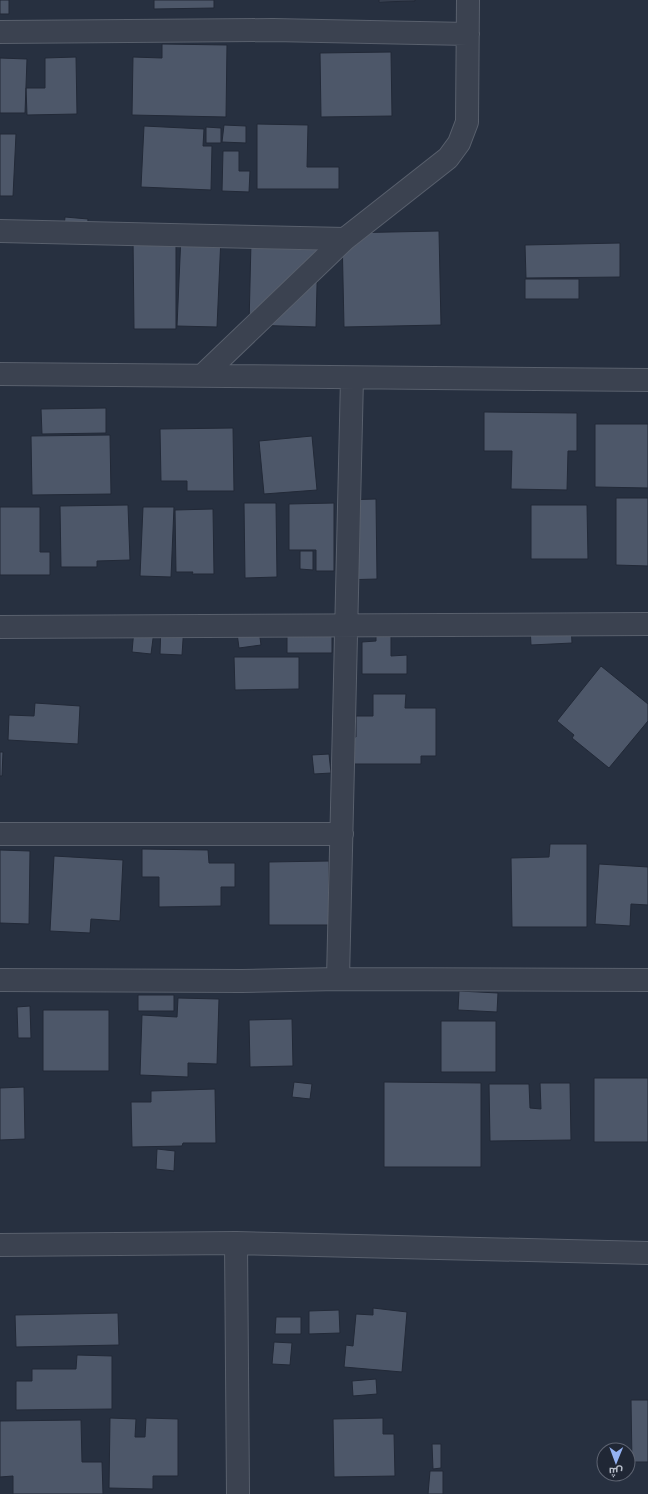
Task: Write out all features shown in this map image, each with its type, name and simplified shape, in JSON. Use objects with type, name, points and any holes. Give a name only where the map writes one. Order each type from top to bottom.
[{"type":"street","points":[[202,376],[346,239],[448,158],[459,143],[466,122],[468,0]]},
{"type":"street","points":[[0,32],[273,30],[468,34]]},
{"type":"street","points":[[0,231],[346,239]]},
{"type":"street","points":[[0,374],[648,380]]},
{"type":"street","points":[[338,979],[352,378]]},
{"type":"street","points":[[0,627],[648,624]]},
{"type":"street","points":[[0,834],[342,834]]},
{"type":"street","points":[[0,980],[648,980]]},
{"type":"street","points":[[236,1243],[238,1494]]},
{"type":"street","points":[[0,1245],[236,1243],[648,1253]]},
{"type":"building","points":[[0,0],[9,0],[9,14],[0,14]]},
{"type":"building","points":[[154,0],[214,0],[214,8],[154,9]]},
{"type":"building","points":[[379,0],[415,0],[415,1],[379,2]]},
{"type":"building","points":[[162,44],[227,45],[226,117],[132,115],[133,57],[162,58]]},
{"type":"building","points":[[391,52],[392,116],[321,117],[320,53]]},
{"type":"building","points":[[76,57],[77,114],[27,115],[26,88],[45,88],[45,58]]},
{"type":"building","points":[[0,58],[27,59],[25,113],[0,113]]},
{"type":"building","points":[[257,124],[308,125],[307,167],[339,167],[339,189],[257,189]]},
{"type":"building","points":[[224,125],[246,126],[246,143],[222,142]]},
{"type":"building","points":[[144,126],[204,129],[203,146],[212,146],[211,190],[141,187]]},
{"type":"building","points":[[206,127],[221,128],[221,143],[206,143]]},
{"type":"building","points":[[0,134],[16,134],[13,196],[0,196]]},
{"type":"building","points":[[223,151],[239,151],[239,171],[250,171],[249,192],[222,191]]},
{"type":"building","points":[[65,217],[88,219],[87,240],[63,238]]},
{"type":"building","points":[[439,231],[441,325],[344,327],[342,233]]},
{"type":"building","points":[[181,235],[221,237],[217,327],[177,326]]},
{"type":"building","points":[[176,236],[176,329],[134,329],[133,237]]},
{"type":"building","points":[[251,242],[318,244],[316,327],[249,325]]},
{"type":"building","points":[[620,243],[620,277],[526,278],[525,245]]},
{"type":"building","points":[[525,279],[579,279],[579,299],[525,299]]},
{"type":"building","points":[[106,408],[106,433],[42,434],[41,409]]},
{"type":"building","points":[[484,412],[577,413],[577,451],[568,451],[567,490],[511,489],[512,451],[484,451]]},
{"type":"building","points":[[595,424],[648,424],[648,488],[595,487]]},
{"type":"building","points":[[233,428],[234,491],[187,491],[187,481],[161,481],[160,429]]},
{"type":"building","points":[[110,435],[111,494],[32,495],[31,436]]},
{"type":"building","points":[[312,436],[317,490],[264,494],[259,441]]},
{"type":"building","points":[[616,498],[648,498],[648,566],[616,565]]},
{"type":"building","points":[[376,499],[377,579],[340,580],[339,500]]},
{"type":"building","points":[[244,503],[276,503],[277,577],[245,578]]},
{"type":"building","points":[[334,503],[334,571],[316,571],[316,550],[289,550],[289,504]]},
{"type":"building","points":[[128,505],[130,560],[97,561],[97,567],[61,567],[60,506]]},
{"type":"building","points":[[531,505],[587,505],[588,559],[531,559]]},
{"type":"building","points":[[0,507],[40,507],[40,552],[50,552],[50,575],[0,575]]},
{"type":"building","points":[[143,507],[174,507],[171,577],[140,576]]},
{"type":"building","points":[[213,509],[214,574],[176,572],[175,510]]},
{"type":"building","points":[[300,551],[313,551],[313,570],[300,569]]},
{"type":"building","points":[[287,621],[332,621],[332,653],[287,653]]},
{"type":"building","points":[[161,624],[184,625],[182,655],[160,654]]},
{"type":"building","points":[[376,624],[391,624],[391,656],[407,655],[407,674],[362,674],[362,642],[376,641]]},
{"type":"building","points":[[571,624],[572,643],[531,645],[530,626]]},
{"type":"building","points":[[134,629],[154,631],[151,654],[132,652]]},
{"type":"building","points":[[259,630],[261,645],[239,648],[237,633]]},
{"type":"building","points":[[234,657],[299,657],[299,689],[235,690]]},
{"type":"building","points":[[601,666],[648,704],[648,721],[609,768],[572,738],[574,735],[557,721]]},
{"type":"building","points":[[373,694],[406,694],[405,708],[436,708],[436,756],[421,756],[421,764],[350,764],[350,738],[356,737],[356,716],[373,716]]},
{"type":"building","points":[[35,703],[80,706],[78,744],[8,740],[9,715],[34,716]]},
{"type":"building","points":[[0,752],[3,752],[2,776],[0,776]]},
{"type":"building","points":[[329,754],[331,773],[314,774],[312,755]]},
{"type":"building","points":[[550,844],[587,844],[587,927],[512,927],[511,858],[549,857]]},
{"type":"building","points":[[142,849],[208,850],[209,863],[235,863],[235,887],[221,887],[221,906],[159,907],[159,877],[142,877]]},
{"type":"building","points":[[0,850],[30,851],[29,924],[0,923]]},
{"type":"building","points":[[54,856],[123,860],[120,921],[91,919],[90,933],[50,931]]},
{"type":"building","points":[[329,861],[329,925],[269,925],[269,862]]},
{"type":"building","points":[[599,864],[648,867],[648,905],[631,904],[630,926],[595,924]]},
{"type":"building","points":[[459,991],[498,993],[497,1012],[458,1010]]},
{"type":"building","points":[[138,995],[174,995],[174,1011],[138,1011]]},
{"type":"building","points":[[178,998],[219,999],[217,1064],[188,1063],[188,1077],[140,1075],[142,1015],[177,1017]]},
{"type":"building","points":[[30,1006],[31,1038],[18,1038],[17,1007]]},
{"type":"building","points":[[43,1010],[109,1010],[109,1071],[43,1071]]},
{"type":"building","points":[[292,1019],[293,1066],[250,1067],[249,1020]]},
{"type":"building","points":[[441,1021],[496,1021],[496,1072],[441,1072]]},
{"type":"building","points":[[594,1078],[648,1078],[648,1142],[594,1142]]},
{"type":"building","points":[[294,1082],[312,1084],[310,1099],[292,1097]]},
{"type":"building","points":[[384,1082],[481,1083],[481,1167],[384,1167]]},
{"type":"building","points":[[540,1083],[570,1083],[571,1140],[490,1141],[489,1084],[529,1084],[530,1108],[541,1109]]},
{"type":"building","points":[[24,1087],[25,1139],[0,1140],[0,1088]]},
{"type":"building","points":[[215,1089],[216,1143],[183,1143],[182,1146],[132,1147],[131,1102],[151,1102],[151,1091]]},
{"type":"building","points":[[157,1149],[175,1151],[174,1171],[156,1169]]},
{"type":"building","points":[[373,1308],[407,1312],[402,1372],[344,1367],[346,1345],[353,1346],[356,1314],[373,1315]]},
{"type":"building","points":[[339,1310],[340,1333],[309,1334],[309,1311]]},
{"type":"building","points":[[118,1313],[119,1345],[16,1347],[15,1315]]},
{"type":"building","points":[[276,1317],[301,1317],[301,1334],[275,1334]]},
{"type":"building","points":[[274,1342],[292,1343],[290,1365],[272,1364]]},
{"type":"building","points":[[77,1355],[112,1356],[112,1409],[16,1410],[16,1381],[32,1381],[32,1369],[76,1369]]},
{"type":"building","points":[[376,1379],[377,1394],[353,1396],[352,1381]]},
{"type":"building","points":[[631,1400],[648,1400],[648,1462],[636,1462],[636,1442],[632,1442]]},
{"type":"building","points":[[110,1418],[136,1419],[135,1437],[145,1437],[146,1418],[178,1419],[178,1476],[153,1476],[153,1489],[109,1488]]},
{"type":"building","points":[[383,1418],[383,1434],[394,1434],[395,1476],[334,1477],[333,1419]]},
{"type":"building","points":[[81,1420],[82,1462],[102,1462],[103,1494],[13,1494],[13,1476],[0,1477],[0,1421]]},
{"type":"building","points":[[432,1444],[441,1444],[441,1468],[433,1469]]},
{"type":"building","points":[[430,1471],[443,1471],[443,1494],[428,1494]]}]
